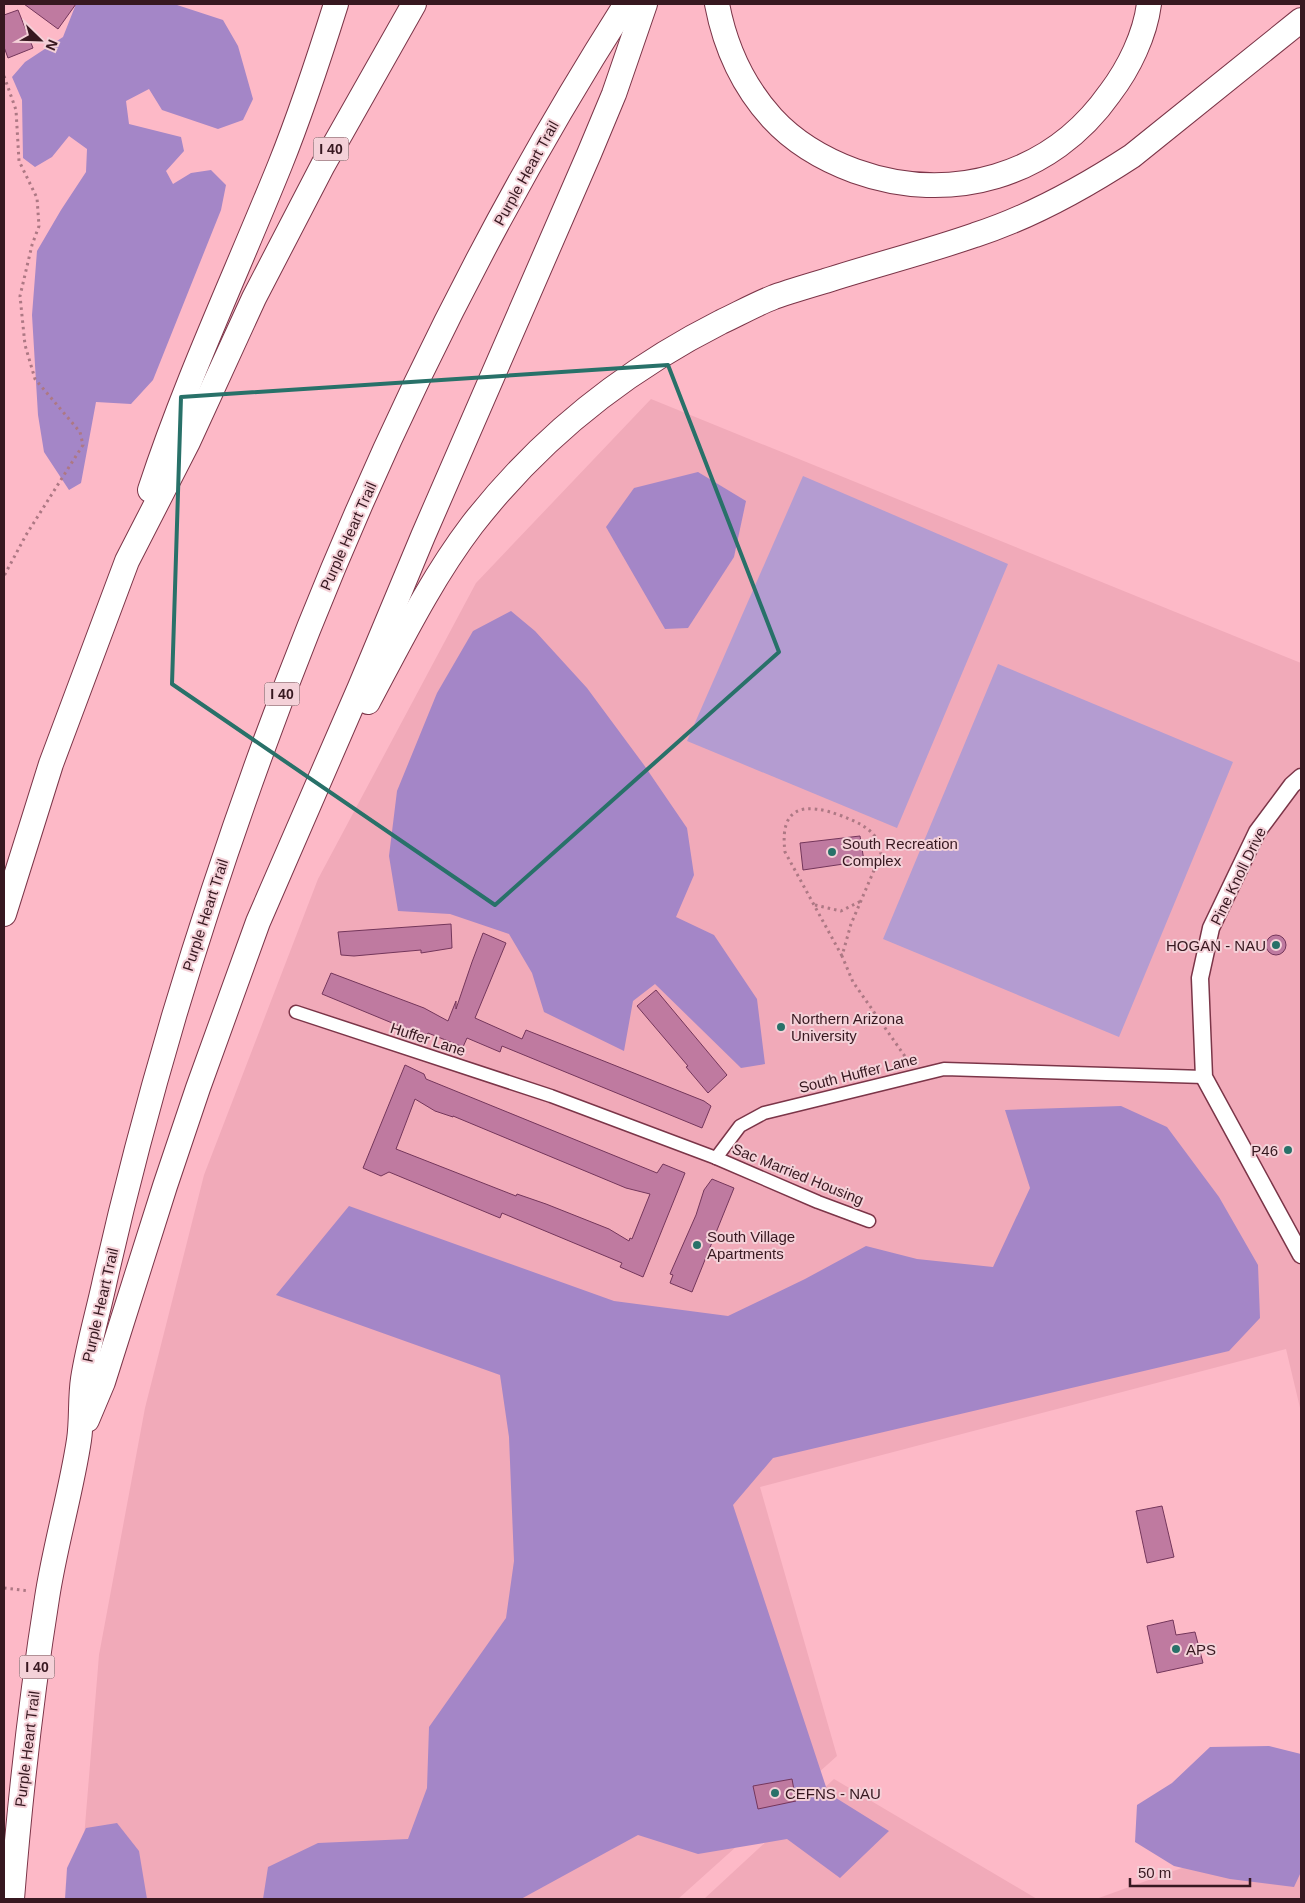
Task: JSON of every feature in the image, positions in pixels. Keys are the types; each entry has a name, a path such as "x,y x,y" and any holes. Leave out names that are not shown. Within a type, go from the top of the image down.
{"highway":[{"path":"127,561 168,436 281,164 306,98 336,4"},
{"name":"I 40","path":"4,914 51,764 127,561 188,442 254,298 318,174 414,4"},
{"name":"Purple Heart Trail","path":"12,1899 20,1798 47,1594 80,1437 83,1380 135,1152 196,944 234,826 290,674 336,562 413,391 494,230 547,135 626,4"},
{"path":"80,1437 103,1382 165,1186 258,922 589,154 614,94 645,4"},
{"path":"717,4 724,33 742,76 773,120 795,139 844,167 867,175 910,184 942,186 977,182 1011,171 1055,148 1078,130 1101,107 1121,79 1138,44 1149,4"},
{"path":"306,812 338,760 408,628 444,565 472,526 533,455 587,407 615,385 690,338 774,297 977,235 1029,214 1077,190 1132,156 1301,20"}],"street":[{"name":"Pine Knoll Drive","path":"1204,1077 1200,978 1211,928 1257,832 1292,785 1301,777"},
{"name":"Huffer Lane","path":"296,1012 551,1096 716,1158"},
{"name":"South Huffer Lane","path":"716,1158 740,1126 764,1112 944,1069 1204,1077"},
{"path":"1204,1077 1301,1255"},
{"name":"Sac Married Housing","path":"716,1158 818,1202 869,1220"}],"path":[{"path":"4,76 16,110 20,161 37,198 39,226 32,245 20,296 25,345 35,379 80,432 84,445 26,535 4,576"},
{"path":"842,956 851,924 880,854 880,844 862,824 824,809 803,808 792,815 783,834 785,852 842,956 853,982 918,1075"},
{"path":"815,905 841,911 861,901"},
{"path":"4,1588 47,1594"}],"highlighted area":[{"path":"668,365 779,652 495,905 172,684 181,397"}],"shaded area":[{"path":"76,4 174,4 223,20 238,46 253,99 243,120 218,129 162,110 149,89 126,101 129,124 181,137 184,151 166,171 173,184 191,173 211,170 226,185 221,210 153,380 131,404 96,402 81,483 69,490 44,452 38,415 32,315 37,251 86,172 87,149 69,136 52,157 35,167 23,158 22,100 12,77 25,62 63,37"},
{"name":"Northern Arizona University","path":"651,399 1301,663 1301,1412 1286,1349 760,1487 837,1756 678,1899 79,1899 99,1655 145,1408 204,1175 318,879 476,583"},
{"path":"698,472 746,501 734,557 688,628 665,629 606,527 634,488"},
{"path":"803,476 1008,564 897,828 687,741"},
{"path":"511,611 535,631 587,688 644,765 687,828 694,875 676,917 714,935 757,999 765,1064 741,1068 655,984 633,1001 624,1051 544,1012 532,973 509,934 450,914 398,911 389,856 397,791 437,693 473,631"},
{"path":"998,664 1233,762 1119,1037 883,939"},
{"path":"1121,1106 1167,1127 1219,1197 1258,1265 1260,1318 1229,1351 773,1458 733,1505 828,1793 889,1831 840,1878 787,1839 698,1854 638,1835 521,1899 263,1899 268,1867 318,1843 408,1839 427,1788 429,1727 506,1618 514,1561 509,1437 500,1375 276,1295 349,1206 614,1301 728,1316 805,1279 866,1246 917,1259 993,1267 1030,1188 1005,1110"},
{"path":"1269,1746 1301,1754 1301,1872 1294,1887 1230,1879 1174,1866 1135,1842 1137,1805 1172,1783 1210,1747"},
{"path":"834,1779 1037,1899 704,1899"},
{"path":"117,1823 139,1851 147,1899 65,1899 67,1868 86,1828"},
{"path":"1301,1825 1301,1899 1096,1899"}],"building":[{"path":"24,4 76,4 58,29"},
{"path":"18,10 33,48 8,58 4,47 4,15"},
{"name":"South Recreation Complex","path":"860,836 864,861 803,870 800,843"},
{"path":"451,924 452,948 421,953 421,950 354,956 341,955 338,932"},
{"path":"483,933 506,943 475,1018 522,1039 526,1030 704,1101 711,1106 702,1128 502,1046 500,1052 467,1038 463,1047 428,1033 426,1037 322,994 331,973 424,1008 448,1021 456,1001 456,1009"},
{"name":"HOGAN - NAU","path":"1276,935 1283,938 1286,945 1283,952 1276,955 1269,952 1266,945 1269,938"},
{"path":"656,990 727,1075 708,1093 686,1067 688,1066 637,1006"},
{"path":"405,1065 424,1074 426,1079 657,1173 663,1164 685,1173 643,1277 620,1267 622,1263 502,1213 500,1218 389,1172 381,1176 363,1168","holes":["415,1099 435,1111 453,1116 626,1188 650,1194 632,1239 630,1238 629,1241 609,1229 546,1204 517,1194 516,1196 396,1149"]},
{"name":"South Village Apartments","path":"712,1179 734,1188 692,1292 670,1283 673,1275 670,1274 696,1215 704,1190"},
{"path":"1162,1506 1174,1557 1147,1563 1136,1511"},
{"name":"APS","path":"1173,1620 1176,1635 1195,1632 1203,1663 1157,1673 1147,1626"},
{"name":"CEFNS - NAU","path":"792,1779 796,1801 758,1809 753,1786"}],"place":[{"name":"South Recreation Complex","path":"832,852"},
{"name":"HOGAN - NAU","path":"1276,945"},
{"name":"Northern Arizona University","path":"781,1027"},
{"name":"P46","path":"1288,1150"},
{"name":"South Village Apartments","path":"697,1245"},
{"name":"APS","path":"1176,1649"},
{"name":"CEFNS - NAU","path":"775,1793"}]}
